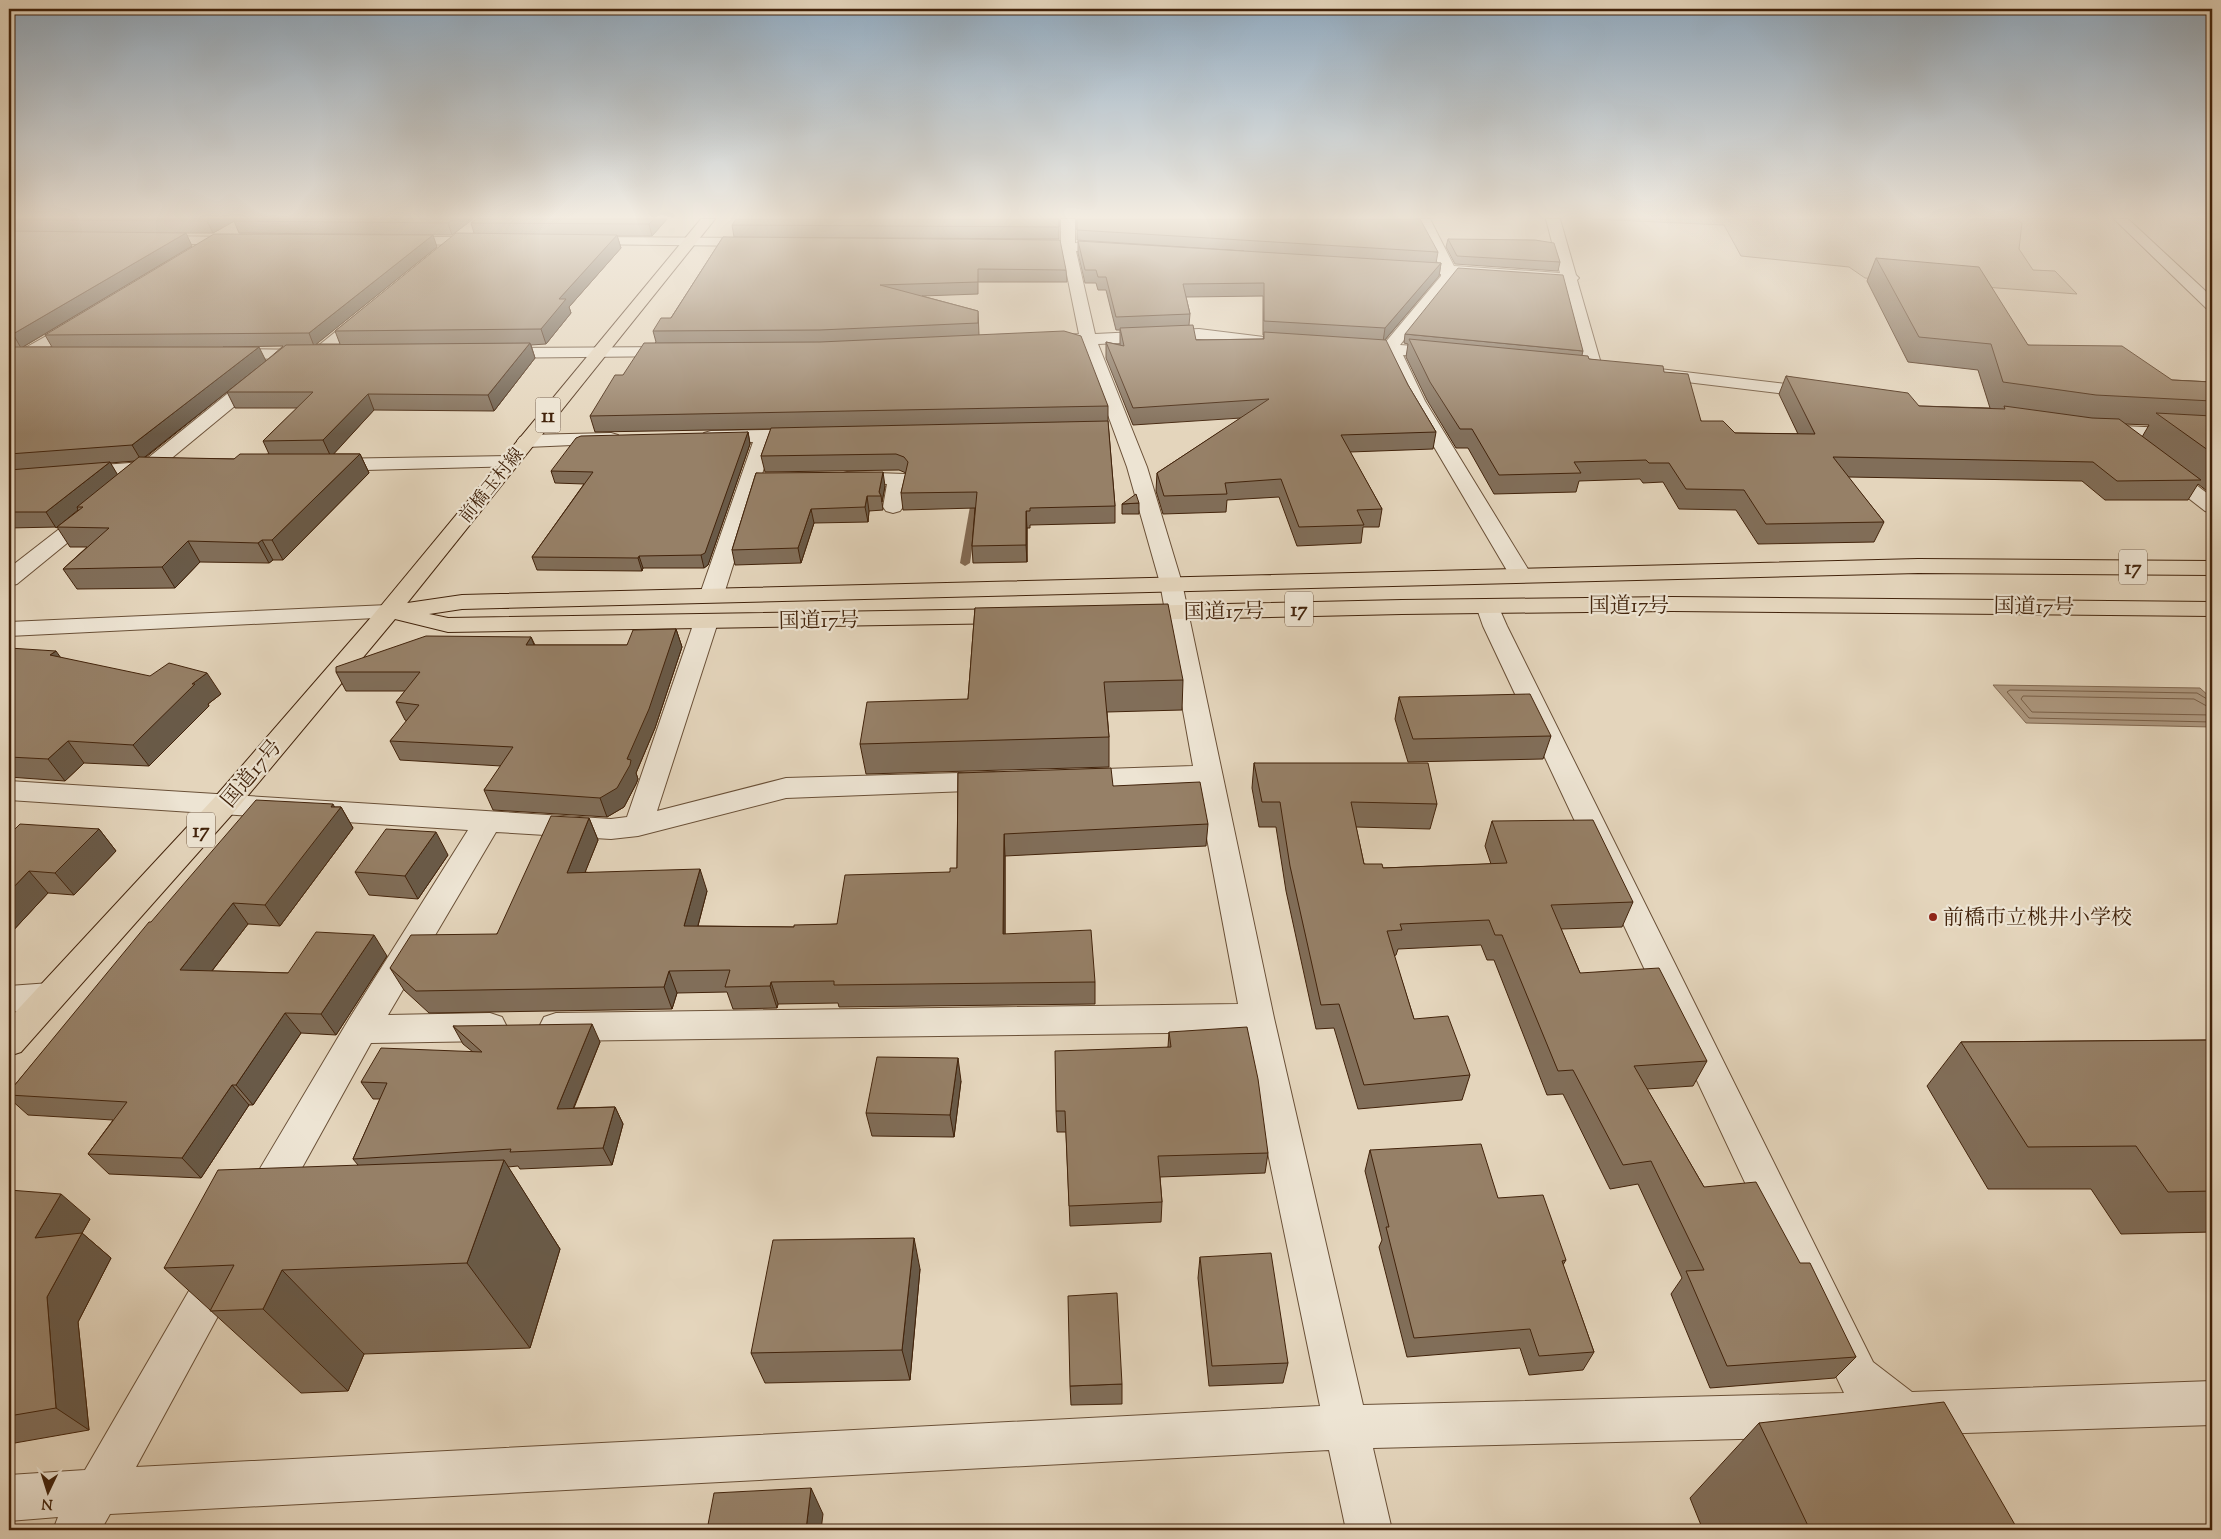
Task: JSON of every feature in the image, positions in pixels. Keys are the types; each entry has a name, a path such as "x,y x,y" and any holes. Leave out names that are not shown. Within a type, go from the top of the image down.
{"main road":[{"name":"前橋玉村線","path":"388,612 649,291"},
{"name":"国道17号","path":"9,1042 225,804 388,612 462,602 1520,574 1918,566 2212,568"},
{"name":"国道17号","path":"1114,613 1488,606 1931,604 2212,609"},
{"name":"国道17号","path":"388,612 448,625 1030,615"}],"street":[{"path":"1079,291 1088,339 1111,429 1137,467 1178,612 1208,775 1257,1018 1369,1530"},
{"path":"1437,291 1393,340 1391,349 1416,401 1520,574"},
{"path":"1573,291 1593,367"},
{"path":"2197,291 2212,305"},
{"path":"318,354 379,304"},
{"path":"9,364 16,355 90,316"},
{"path":"1031,341 1199,334 1295,345"},
{"path":"1334,346 1459,355"},
{"path":"478,353 688,352"},
{"path":"209,354 348,354"},
{"path":"9,579 287,354"},
{"path":"16,355 53,355"},
{"path":"1574,365 1613,369"},
{"path":"1632,371 1741,382 1838,395"},
{"path":"2081,429 2212,436"},
{"path":"2115,432 2212,507"},
{"path":"695,437 824,435"},
{"path":"712,594 765,436"},
{"path":"527,440 625,438"},
{"path":"308,465 510,462"},
{"path":"9,478 149,467 179,467"},
{"path":"750,480 898,478 893,507"},
{"path":"1488,606 1494,626 1858,1377 1904,1413"},
{"path":"9,629 388,612"},
{"path":"638,826 706,622"},
{"path":"1049,780 1208,775"},
{"path":"9,790 611,829 638,826 786,788 1020,780"},
{"path":"76,1530 361,1029 488,821"},
{"path":"9,999 50,996"},
{"path":"361,1029 1257,1018"},
{"path":"9,1498 1346,1427 2212,1403"}],"shaded area":[{"path":"2035,291 2074,291 2077,294"}],"water":[{"path":"1993,685 2200,688 2212,699 2212,727 2026,723"}],"building":[{"path":"9,291 87,291 13,334 9,334"},
{"path":"119,291 362,291 309,333 45,335"},
{"path":"385,291 566,291 559,299 566,299 541,329 335,331"},
{"path":"688,291 902,291 978,311 978,323 820,330 653,331 661,318 671,318"},
{"path":"1109,291 1185,291 1190,314 1116,317"},
{"path":"1264,291 1417,291 1385,328 1264,321"},
{"path":"1440,291 1567,291 1583,351 1405,334"},
{"path":"1894,291 1994,291 2028,345 2122,346 2172,380 2212,382 2212,401 2096,395 2003,382 1991,344 1919,337"},
{"path":"1193,325 1196,340 1264,339 1264,332 1386,340 1408,385 1436,432 1341,435 1382,509 1357,510 1364,525 1299,527 1281,479 1225,483 1227,494 1164,496 1157,473 1269,399 1133,408 1106,342 1124,346 1120,328"},
{"path":"1064,331 1081,336 1108,406 590,416 615,375 623,375 644,343 820,342"},
{"path":"1409,339 1588,356 1589,359 1663,366 1664,372 1688,374 1701,421 1723,421 1735,433 1815,434 1786,376 1908,393 1919,406 2005,409 2004,406 2092,418 2119,419 2201,480 2117,481 2093,462 1833,457 1884,522 1766,524 1744,490 1686,489 1669,463 1649,463 1646,460 1574,462 1581,473 1499,475 1472,429 1460,429 1430,382"},
{"path":"530,343 488,395 368,394 323,440 263,441 313,392 227,392 286,345"},
{"path":"9,347 259,347 132,445 9,454"},
{"path":"2156,413 2212,416 2212,453"},
{"path":"1108,421 1115,506 1030,508 1030,511 1026,511 1026,545 972,546 977,492 901,493 908,462 904,457 896,454 761,456 771,428"},
{"path":"748,432 705,553 701,555 639,556 638,558 532,557 593,472 551,471 576,438 581,436"},
{"path":"240,454 360,454 272,540 262,540 258,543 188,541 162,567 63,569 109,528 57,527 83,507 77,507 139,457 234,459"},
{"path":"110,462 46,512 9,512 9,470"},
{"path":"883,472 879,492 881,496 867,496 865,507 811,509 798,548 732,550 756,473"},
{"path":"1136,494 1139,503 1122,504"},
{"path":"1168,604 1183,680 1104,682 1109,737 860,744 867,702 968,699 975,608"},
{"path":"676,629 649,709 627,759 631,760 630,765 617,788 600,798 484,790 513,747 390,741 419,705 396,702 420,672 336,672 336,667 426,636 531,637 526,645 627,645 633,630"},
{"path":"9,648 56,651 50,655 150,676 169,663 207,673 192,684 195,684 133,745 68,741 48,759 9,757"},
{"path":"1530,694 1551,736 1413,739 1399,697"},
{"path":"1254,763 1428,763 1437,804 1351,802 1364,864 1382,864 1383,868 1507,863 1492,821 1593,820 1633,902 1551,905 1580,973 1659,968 1707,1061 1634,1066 1704,1187 1756,1182 1800,1263 1810,1263 1856,1357 1727,1366 1686,1271 1704,1270 1651,1161 1623,1165 1573,1070 1558,1071 1502,935 1495,935 1489,920 1400,924 1402,930 1387,931 1414,1019 1448,1016 1470,1075 1364,1085 1339,1004 1321,1005 1290,866 1280,802 1262,802"},
{"path":"1111,768 1113,786 1200,782 1208,824 1004,834 1003,934 1091,930 1095,982 834,985 834,981 771,982 770,986 725,987 730,970 669,971 664,987 416,991 390,968 411,935 497,934 551,816 589,818 567,873 700,869 684,926 794,927 794,925 837,924 845,875 950,872 950,868 957,868 958,773"},
{"path":"256,800 333,804 331,807 341,807 265,905 233,903 180,970 288,973 316,932 374,935 321,1014 285,1013 236,1085 232,1085 182,1158 88,1154 127,1102 9,1095 9,1092 149,922 151,922"},
{"path":"20,824 99,829 55,873 29,871 9,892 9,835"},
{"path":"386,829 436,832 405,876 355,872"},
{"path":"592,1024 557,1109 615,1107 603,1148 510,1152 511,1149 353,1159 387,1083 361,1082 381,1048 482,1052 453,1026"},
{"path":"1247,1027 1258,1079 1268,1153 1158,1156 1162,1202 1069,1206 1065,1111 1056,1111 1055,1051 1171,1047 1169,1032"},
{"path":"2212,1040 2212,1191 2168,1192 2136,1146 2028,1147 1961,1042"},
{"path":"877,1057 958,1058 950,1115 866,1113"},
{"path":"1481,1144 1498,1198 1543,1195 1566,1260 1562,1261 1594,1352 1539,1356 1530,1329 1414,1338 1386,1227 1389,1227 1370,1150"},
{"path":"504,1160 467,1263 282,1270 263,1309 210,1311 234,1265 164,1268 218,1170"},
{"path":"9,1190 61,1194 35,1238 82,1233 47,1297 56,1408 9,1416"},
{"path":"914,1238 902,1350 751,1353 773,1240"},
{"path":"1271,1253 1288,1363 1212,1366 1200,1257"},
{"path":"1117,1293 1122,1384 1070,1386 1068,1296"},
{"path":"1944,1402 2018,1530 1810,1530 1759,1423"},
{"path":"811,1488 806,1530 707,1530 714,1493"},
{"path":"1350,1525 1351,1530 1286,1530"}],"waterway":[{"path":"965,563 976,495"}],"place":[{"name":"前橋市立桃井小学校","path":"1933,917"}]}
